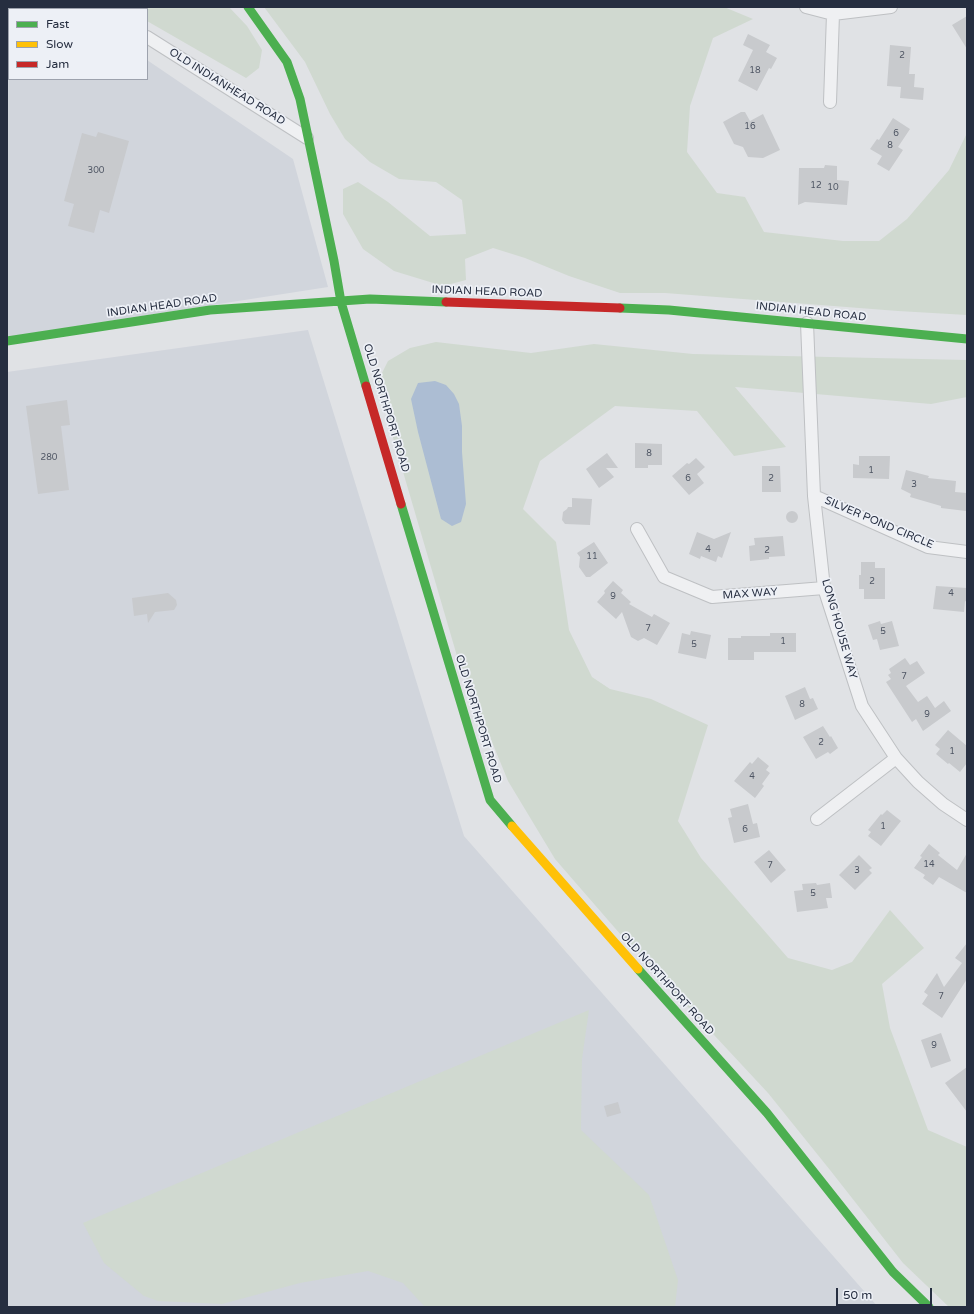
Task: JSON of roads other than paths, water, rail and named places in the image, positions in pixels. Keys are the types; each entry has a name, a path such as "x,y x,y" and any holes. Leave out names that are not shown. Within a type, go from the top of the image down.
{"main road":[{"name":"OLD NORTHPORT ROAD","path":"248,7 287,62 300,99 334,261 341,302 490,800 766,1113 893,1272 929,1307"},
{"name":"INDIAN HEAD ROAD","path":"7,341 210,310 370,300 669,310 967,339"}],"street":[{"path":"806,7 833,14 891,7"},
{"path":"830,102 833,14"},
{"name":"OLD INDIANHEAD ROAD","path":"148,38 307,138"},
{"name":"LONG HOUSE WAY","path":"807,323 814,496 824,588 862,706 896,758 918,782 943,804 967,820"},
{"name":"SILVER POND CIRCLE","path":"814,496 928,547 967,552"},
{"name":"MAX WAY","path":"637,529 664,577 712,597 824,588"},
{"path":"817,819 896,758"}],"water":[{"path":"435,381 446,385 454,394 459,404 462,426 462,452 466,504 461,522 452,526 441,519 418,432 411,399 418,383"}]}
